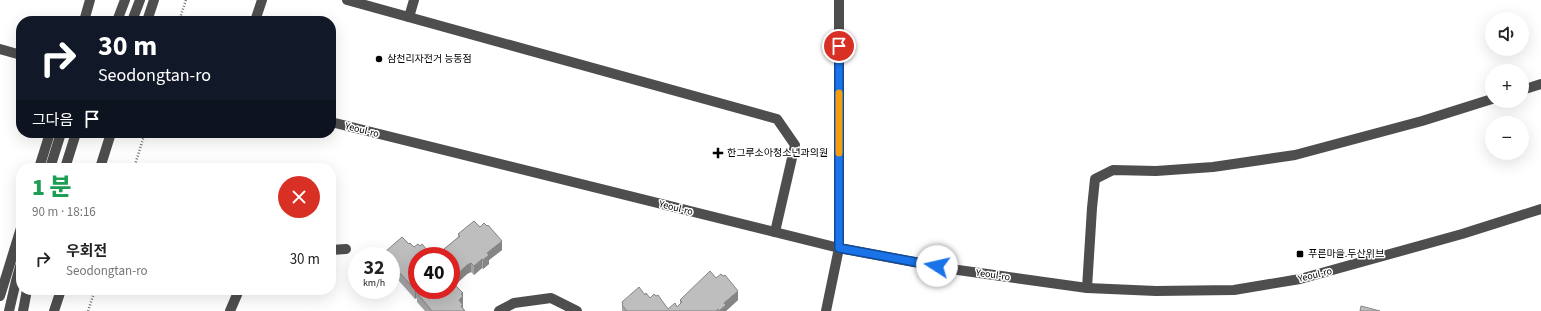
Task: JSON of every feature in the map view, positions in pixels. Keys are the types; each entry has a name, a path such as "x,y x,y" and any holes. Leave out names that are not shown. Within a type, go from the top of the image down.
{"street":[{"path":"85,16 90,0"},
{"path":"119,16 125,0"},
{"path":"134,16 140,0"},
{"path":"149,16 154,0"},
{"path":"257,16 262,0"},
{"path":"347,0 777,118 795,145 775,232"},
{"path":"409,17 414,0"},
{"path":"826,311 839,248 839,0"},
{"path":"0,49 16,54"},
{"path":"1529,88 1541,84"},
{"path":"1087,288 1095,179 1113,170 1156,171 1213,167 1295,155 1422,121 1485,101"},
{"name":"Yeoul-ro","path":"336,123 839,248 951,268 1087,288 1156,292 1234,290 1300,279 1462,234 1541,209"},
{"path":"41,163 48,138"},
{"path":"52,163 59,138"},
{"path":"67,163 74,138"},
{"path":"102,163 109,138"},
{"path":"0,296 16,244"},
{"path":"336,250 346,249"},
{"path":"9,311 16,283"},
{"path":"23,311 26,295"},
{"path":"54,311 59,295"},
{"path":"230,311 237,295"},
{"path":"499,311 514,303 551,298 577,311"}],"path":[{"path":"181,16 186,0"},
{"path":"136,163 145,138"},
{"path":"88,311 93,295"}],"building":[{"path":"474,221 480,227 484,223 487,226 488,225 502,241 487,253 489,255 483,260 482,259 474,266 471,263 467,265 460,272 460,247 446,247 460,236 458,234"},
{"path":"402,237 414,247 408,247 408,282 400,273 400,247 391,247"},
{"path":"418,244 420,246 422,244 425,247 414,247"},
{"path":"710,271 716,278 721,274 723,276 725,275 738,291 724,303 726,305 719,311 718,309 716,311 627,311 622,305 622,302 639,287 645,295 646,293 650,298 654,294 656,296 658,295 668,309 675,303 677,307 682,302 680,300"},
{"path":"460,290 463,293 461,294 463,296 460,299"},
{"path":"422,299 460,299 459,300 463,305 461,306 465,311 432,311"},
{"path":"1361,306 1380,311 1360,311"}],"slow traffic":[{"path":"839,93 839,153"}],"place":[{"name":"삼천리자전거 능동점","path":"379,59"},
{"name":"한그루소아청소년과의원","path":"718,153"},
{"name":"푸른마을.두산위브","path":"1300,254"}],"route":[{"path":"839,46 839,248 937,266"}]}
